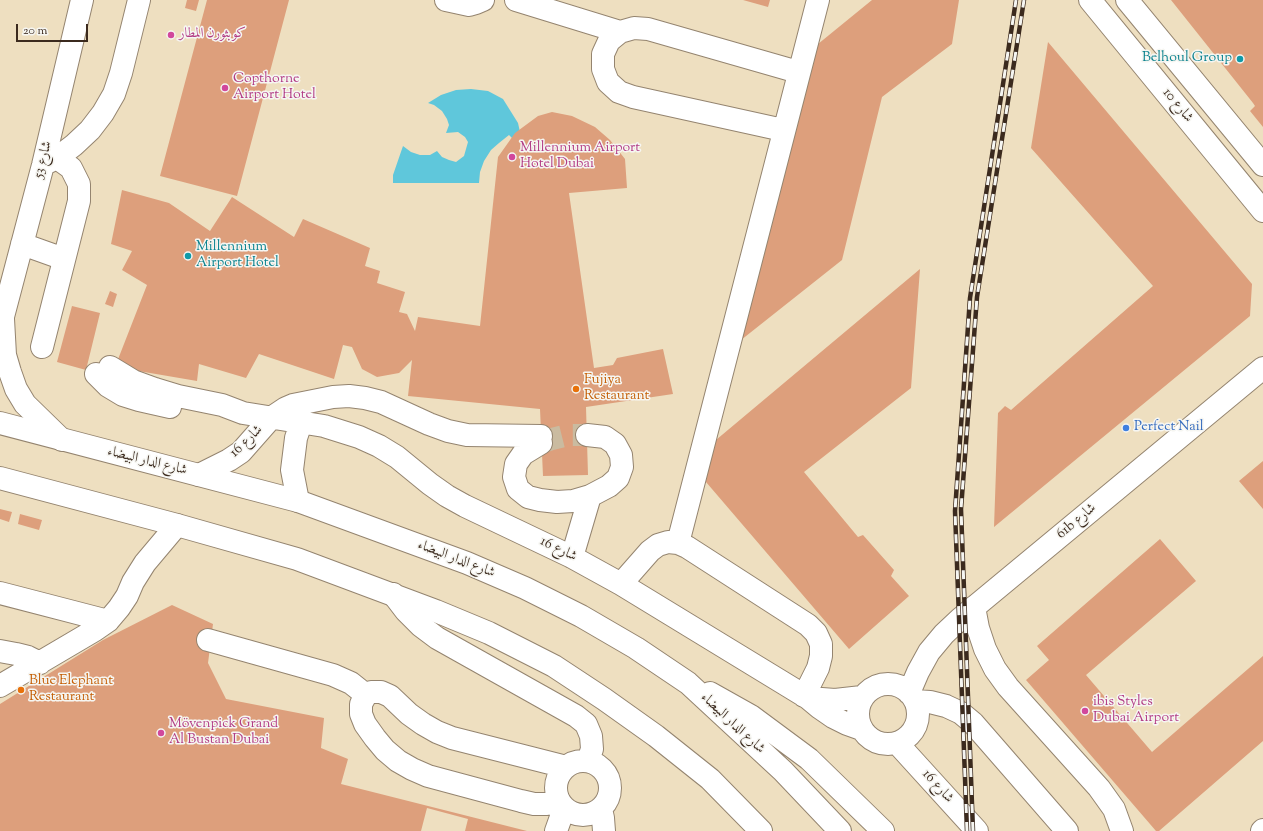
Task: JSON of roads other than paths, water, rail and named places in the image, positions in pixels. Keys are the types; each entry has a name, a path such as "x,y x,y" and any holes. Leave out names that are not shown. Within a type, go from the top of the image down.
{"main road":[{"name":"شارع 53","path":"62,440 25,404 16,388 5,355 2,323 22,244 50,161 82,0"},
{"path":"50,161 74,145 90,130 103,113 114,94 121,73 139,0"},
{"path":"446,0 469,5 483,0"},
{"path":"516,0 620,32"},
{"path":"678,543 783,130 818,0"},
{"name":"شارع 10","path":"1090,0 1263,211"},
{"name":"شارع 10","path":"1127,0 1263,164"},
{"path":"783,130 632,97 619,92 608,82 603,69 603,54 609,42 620,32 634,28 648,29 798,72"},
{"path":"42,347 80,201 79,184 71,168 50,161"},
{"path":"22,244 64,258"},
{"name":"61b شارع","path":"912,697 918,672 930,652 944,634 974,607 1263,368"},
{"name":"شارع 16","path":"103,370 108,386 123,395 139,400 208,413 228,415 243,414 324,426 359,437 379,446 397,457 430,484 464,506 572,557 621,584 806,697 833,717 861,729 870,739 883,744 897,743 977,831"},
{"path":"271,418 293,405 333,397 349,396 380,402 448,431 467,435 541,440 523,454 516,464 514,476 518,489 528,497 557,502 573,501 590,496 609,486 618,478 622,467 621,455 615,444 605,437 587,435"},
{"name":"شارع 16","path":"199,475 229,460 241,452 271,418"},
{"path":"298,501 292,470 296,438 300,422"},
{"name":"شارع الدار البيضاء","path":"0,423 298,501 467,563 525,588 581,616 636,648 688,683 783,772 840,831"},
{"path":"0,478 297,559 436,610 490,633 554,666 656,736 710,779 761,831"},
{"path":"572,557 590,496"},
{"path":"6,682 108,621 123,602 145,563 178,526"},
{"path":"621,584 650,551 658,545 668,542 678,543 687,547 808,625 816,633 821,644 821,656 818,668 806,697"},
{"path":"0,593 108,621"},
{"path":"394,594 406,611 421,626 437,638 576,716 586,724 591,736 592,749 588,761"},
{"path":"974,607 978,628 985,649 995,669 1008,687 1100,788 1114,809 1122,831"},
{"path":"208,640 333,675 351,683 366,695"},
{"path":"0,651 22,656 40,663"},
{"path":"0,658 10,670 6,682"},
{"path":"688,683 720,698 751,716 781,737 809,759 883,831"},
{"name":"شارع 16","path":"806,697 835,700 862,697 870,690 879,685 885,684 900,687 912,697"},
{"path":"563,806 534,804 521,801 428,776 412,769 398,761 374,738 365,724 361,714 361,704 366,695 371,692 381,692 390,696 401,707 423,724 437,732 452,738 566,767"},
{"path":"861,729 857,713 862,697"},
{"path":"897,743 905,739 915,726 917,709 912,697"},
{"path":"912,697 946,706 960,713 973,723 1067,831"},
{"path":"588,761 598,765 606,772 610,781 610,791 607,801 601,809 593,814 584,816 574,814 563,806 557,794 556,784 566,767 576,762 588,761"},
{"path":"556,831 563,806"},
{"path":"601,809 604,831"}],"water":[{"path":"471,89 488,91 503,99 518,123 520,132 513,139 509,135 491,150 484,161 480,172 479,183 393,183 393,175 403,146 411,152 420,155 430,155 437,151 442,157 456,162 464,156 468,142 465,137 458,132 446,133 449,125 447,119 442,111 434,105 428,103 441,95 456,90"}],"tunnel":[{"path":"541,443 568,435 587,435"}],"railway":[{"path":"967,831 955,511 970,298 1016,0"},
{"path":"973,831 961,509 977,297 1024,0"}],"place":[{"name":"كوبثورن المطار","path":"171,35"},
{"name":"Belhoul Group","path":"1240,59"},
{"name":"Copthorne Airport Hotel","path":"225,88"},
{"name":"Millennium Airport Hotel Dubai","path":"512,157"},
{"name":"Millennium Airport Hotel","path":"188,256"},
{"name":"Fujiya Restaurant","path":"576,389"},
{"name":"Perfect Nail","path":"1126,428"},
{"name":"Blue Elephant Restaurant","path":"21,690"},
{"name":"ibis Styles Dubai Airport","path":"1085,711"},
{"name":"Mövenpick Grand Al Bustan Dubai","path":"161,733"}]}
